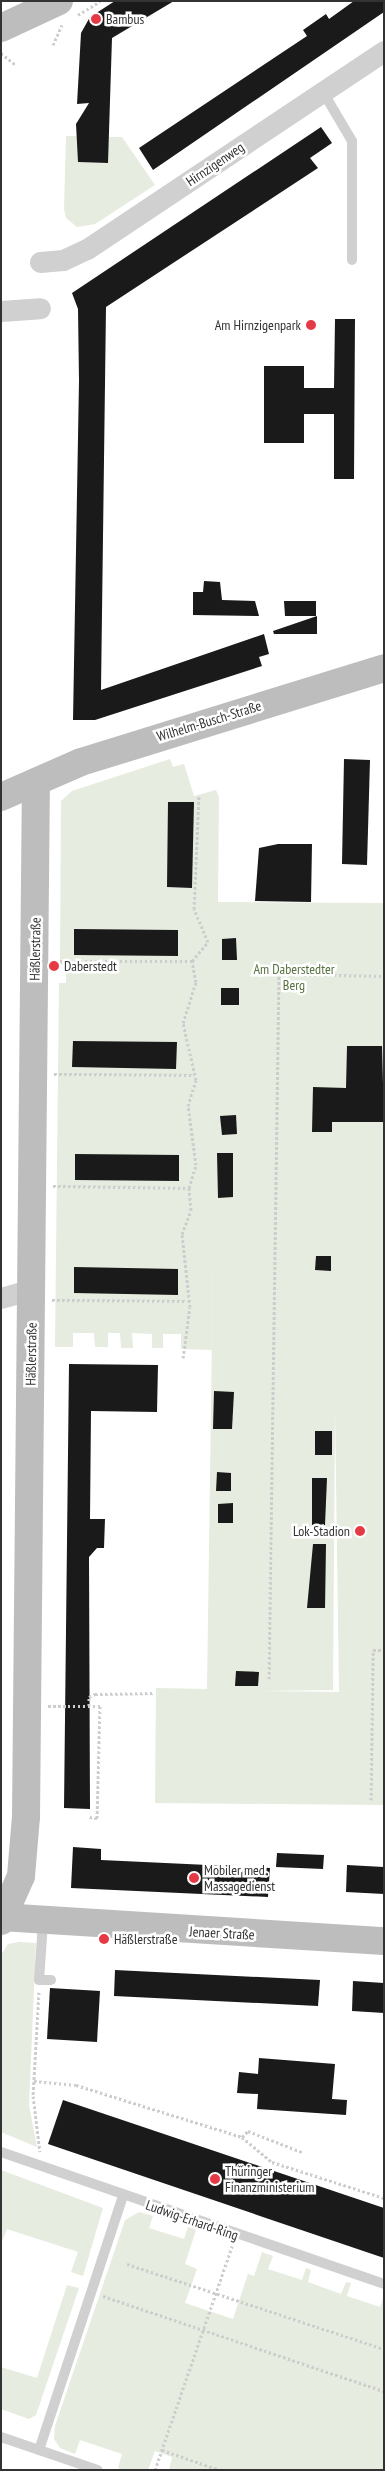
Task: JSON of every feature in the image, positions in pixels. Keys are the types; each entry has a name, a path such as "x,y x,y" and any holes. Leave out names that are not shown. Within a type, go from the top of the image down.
{"street":[{"path":"1,28 45,5"},
{"name":"Hirnzigenweg","path":"40,262 63,260 87,249 384,51"},
{"path":"1,311 40,308"},
{"name":"Wilhelm-Busch-Straße","path":"1,797 36,782 180,730 384,668"},
{"name":"Häßlerstraße","path":"2,1919 21,1876 25,1846 28,1706 36,782"},
{"path":"1,1298 32,1295"},
{"name":"Jenaer Straße","path":"2,1919 43,1923 384,1941"}],"lane":[{"path":"323,92 352,141 352,260"},
{"path":"43,1923 39,1980 51,1980"},
{"name":"Ludwig-Erhard-Ring","path":"1,2152 236,2235 384,2284"},
{"path":"39,2450 123,2196"},
{"path":"1,2437 98,2470"}],"path":[{"path":"1,53 16,65"},
{"path":"34,961 192,961 208,942 194,909 199,795"},
{"path":"183,1358 190,1314 186,1300 182,1234 190,1210 189,1188 196,1165 188,1106 196,1086 183,1023 196,982 192,961"},
{"path":"269,1679 278,974 384,976"},
{"path":"34,1074 193,1075"},
{"path":"33,1186 189,1188"},
{"path":"32,1295 186,1300"},
{"path":"371,1800 373,1650 384,1650"},
{"path":"89,1706 89,1697 153,1694"},
{"path":"28,1706 100,1706 97,1818 89,1818"},
{"path":"36,2164 41,2147 33,2114 39,1980"},
{"path":"34,2081 76,2085 242,2137 272,2162 384,2198"},
{"path":"242,2137 248,2131 302,2152"},
{"path":"155,2470 236,2235"},
{"path":"128,2264 384,2349"},
{"path":"90,2293 384,2392"},
{"path":"162,2450 220,2470"}],"green space":[{"path":"66,136 78,136 78,162 108,163 108,137 122,137 155,185 95,224 77,227 66,218 64,209"},
{"name":"Am Daberstedter Berg","path":"170,759 173,767 184,764 194,796 216,790 219,797 218,902 384,903 384,1805 155,1803 156,1688 207,1689 212,1350 181,1349 181,1334 163,1334 163,1348 152,1348 152,1334 132,1333 133,1348 121,1348 120,1333 108,1333 108,1347 95,1347 94,1333 73,1333 73,1347 55,1347 59,983 66,983 66,965 60,965 61,801 72,791","holes":["335,1409 339,1692 259,1691 333,1690"]},
{"path":"19,1942 36,1943 29,2105 37,2147 1,2132 1,1955 8,1944"},
{"path":"1,2170 103,2208 83,2276 71,2272 78,2252 7,2229 1,2244"},
{"path":"139,2212 153,2216 149,2228 184,2239 188,2227 196,2230 185,2264 197,2269 185,2303 233,2319 248,2274 254,2276 262,2252 273,2256 268,2269 302,2280 306,2268 311,2270 308,2282 341,2294 346,2282 351,2283 347,2296 380,2307 384,2295 384,2470 169,2470 172,2457 155,2451 148,2470 123,2470 118,2468 122,2454 80,2440 75,2454 60,2448 54,2439 55,2426 125,2220"},
{"path":"67,2285 79,2288 36,2415 29,2419 1,2409 1,2367 37,2378"}],"building":[{"path":"115,1 174,1 112,38 108,163 78,162 76,124 89,103 77,104 81,33 90,17"},
{"path":"354,1 384,1 384,12 153,170 139,148 307,36 303,30 326,14 329,19"},
{"path":"321,127 332,143 310,158 318,168 106,307 101,690 264,634 269,654 259,657 262,666 95,720 73,720 79,381 78,309 72,293"},
{"path":"335,319 355,319 354,479 334,479 334,414 304,414 304,443 264,443 264,366 304,366 304,388 334,388"},
{"path":"204,581 220,582 222,600 255,601 259,616 193,615 193,592 203,592"},
{"path":"284,601 316,601 316,616 285,616"},
{"path":"317,616 317,634 274,634 273,631"},
{"path":"344,759 370,760 367,865 342,864"},
{"path":"168,802 194,802 192,888 167,887"},
{"path":"278,844 312,844 311,902 255,901 259,848"},
{"path":"74,929 178,930 178,956 74,955"},
{"path":"236,938 237,960 222,960 222,939"},
{"path":"221,988 239,988 239,1005 221,1005"},
{"path":"73,1041 177,1042 176,1069 72,1067"},
{"path":"347,1046 382,1046 384,1122 332,1122 332,1132 312,1132 313,1087 346,1088"},
{"path":"236,1115 237,1134 222,1135 220,1116"},
{"path":"217,1153 233,1153 233,1197 218,1198"},
{"path":"75,1154 179,1155 179,1181 75,1180"},
{"path":"316,1256 331,1256 331,1271 315,1270"},
{"path":"74,1267 178,1269 178,1295 74,1293"},
{"path":"69,1364 158,1365 157,1412 91,1411 90,1519 105,1519 104,1548 97,1548 89,1557 90,1809 64,1808"},
{"path":"214,1391 234,1392 232,1429 213,1429"},
{"path":"315,1431 332,1431 332,1455 315,1455"},
{"path":"217,1472 231,1473 231,1491 216,1491"},
{"path":"312,1478 327,1478 325,1525 312,1525"},
{"path":"233,1503 233,1523 218,1523 218,1504"},
{"path":"313,1544 326,1544 325,1608 307,1608"},
{"path":"236,1671 259,1672 258,1686 235,1686"},
{"path":"73,1847 101,1849 101,1860 270,1868 268,1897 71,1888"},
{"path":"277,1853 324,1855 323,1869 276,1867"},
{"path":"347,1865 384,1867 384,1894 346,1892"},
{"path":"115,1970 320,1980 318,2006 114,1996"},
{"path":"353,1981 384,1983 384,2013 352,2011"},
{"path":"50,1988 100,1991 97,2042 47,2039"},
{"path":"259,2058 335,2064 332,2099 347,2100 346,2115 257,2109 258,2094 237,2093 239,2072 258,2074"},
{"name":"Thüringer Finanzministerium","path":"63,2100 384,2208 384,2258 48,2144"}],"place":[{"name":"Bambus","path":"96,19"},
{"name":"Am Hirnzigenpark","path":"311,325"},
{"name":"Daberstedt","path":"54,966"},
{"name":"Lok-Stadion","path":"360,1531"},
{"name":"Mobiler med. Massagedienst","path":"194,1878"},
{"name":"Häßlerstraße","path":"104,1939"},
{"name":"Thüringer Finanzministerium","path":"215,2179"}]}
